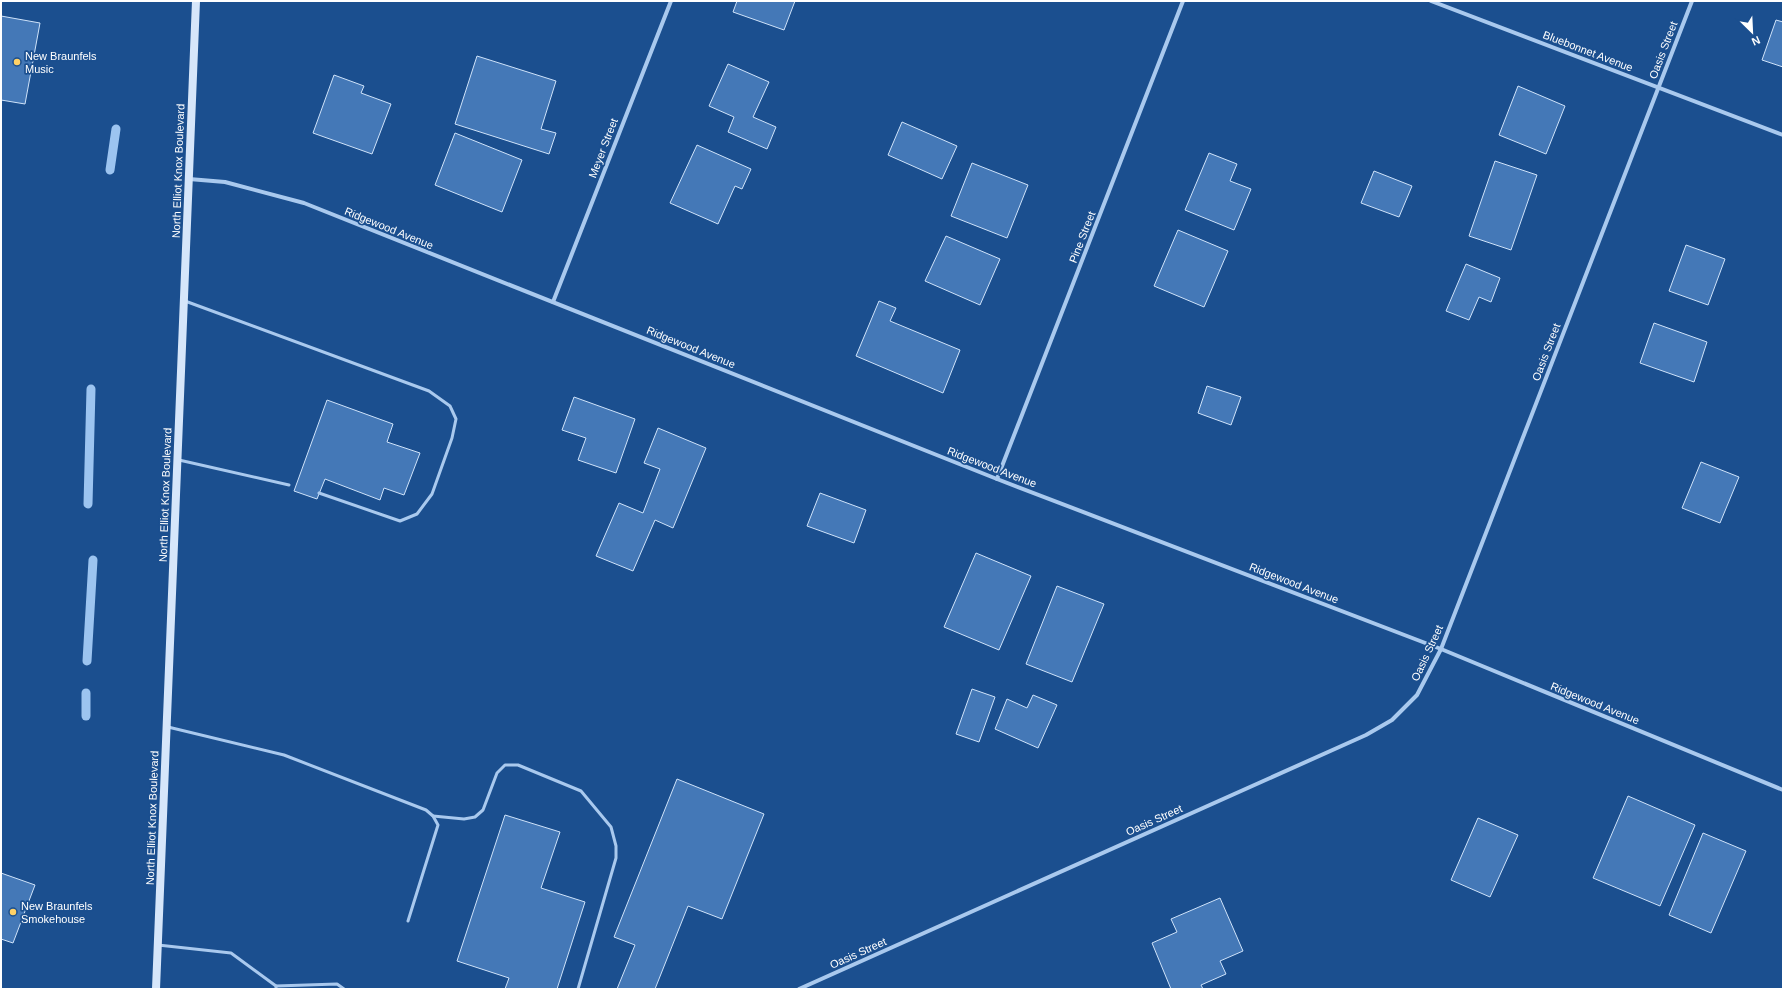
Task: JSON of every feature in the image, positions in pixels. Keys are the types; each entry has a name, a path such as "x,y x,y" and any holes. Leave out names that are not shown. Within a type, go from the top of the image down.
{"main road":[{"name":"North Elliot Knox Boulevard","path":"156,989 196,1"}],"street":[{"name":"Meyer Street","path":"553,302 671,1"},
{"name":"Pine Street","path":"997,479 1183,1"},
{"name":"Bluebonnet Avenue","path":"1431,1 1783,135"},
{"name":"Oasis Street","path":"799,989 1366,735 1392,720 1417,695 1440,648 1692,1"},
{"name":"Ridgewood Avenue","path":"189,179 226,182 304,203 997,479 1440,648 1783,790"}],"lane":[{"path":"184,301 429,391 450,406 456,419 452,438 432,494 417,514 400,521 319,493"},
{"path":"177,460 289,485"},
{"path":"167,727 284,756 426,810 434,816 438,824 408,921"},
{"path":"434,816 464,819 475,817 484,810 497,774 505,765 518,765 581,791 611,827 616,846 616,858 578,989"},
{"path":"157,945 231,953 276,987 337,984 344,989"}],"building":[{"path":"737,1 795,1 784,30 733,12"},
{"name":"New Braunfels Music","path":"1,16 40,23 25,104 1,100"},
{"path":"1776,20 1783,22 1783,67 1762,60"},
{"path":"477,56 556,81 541,129 556,133 549,154 455,124"},
{"path":"728,64 769,82 753,117 776,127 767,149 728,132 734,117 709,106"},
{"path":"334,75 364,86 361,93 391,104 372,154 313,133"},
{"path":"1518,86 1565,106 1546,154 1499,135"},
{"path":"902,122 957,146 942,179 888,155"},
{"path":"455,133 522,160 502,212 435,185"},
{"path":"697,145 751,169 742,189 735,186 718,224 670,203"},
{"path":"1209,153 1237,164 1230,181 1251,189 1234,230 1185,210"},
{"path":"1495,161 1537,175 1511,250 1469,236"},
{"path":"972,163 1028,185 1007,238 951,216"},
{"path":"1374,171 1412,186 1399,217 1361,203"},
{"path":"1178,230 1228,251 1204,307 1154,286"},
{"path":"946,236 1000,259 980,305 925,281"},
{"path":"1686,245 1725,259 1708,305 1669,291"},
{"path":"1466,264 1500,278 1491,302 1479,297 1469,320 1446,311"},
{"path":"879,301 896,308 890,321 960,350 943,393 856,356"},
{"path":"1654,323 1707,342 1694,382 1640,363"},
{"path":"1207,386 1241,397 1231,425 1198,413"},
{"path":"574,397 635,419 616,473 578,460 586,438 562,430"},
{"path":"327,400 393,424 387,442 420,453 404,495 384,488 380,500 325,479 317,499 294,491"},
{"path":"658,428 706,448 673,528 655,520 633,571 596,556 619,503 643,513 660,469 644,463"},
{"path":"1701,462 1739,477 1720,523 1682,508"},
{"path":"820,493 866,510 854,543 807,526"},
{"path":"976,553 1031,576 999,650 944,627"},
{"path":"1057,586 1104,604 1072,682 1026,664"},
{"path":"972,689 995,697 979,742 956,734"},
{"path":"1033,695 1057,705 1038,748 995,729 1007,699 1027,708"},
{"path":"677,779 764,814 722,919 688,906 655,989 617,989 635,945 614,937"},
{"path":"1628,796 1695,825 1660,906 1593,878"},
{"path":"505,815 560,832 541,888 585,902 557,989 505,989 509,978 457,961"},
{"path":"1478,818 1518,835 1490,897 1451,880"},
{"path":"1703,833 1746,851 1711,933 1669,915"},
{"name":"New Braunfels Smokehouse","path":"1,873 35,885 13,943 1,939"},
{"path":"1220,898 1243,951 1220,961 1226,974 1201,985 1203,989 1171,989 1152,943 1177,932 1171,919"}],"waterway":[{"path":"110,170 116,129"},
{"path":"88,504 91,389"},
{"path":"87,661 93,560"},
{"path":"86,693 86,716"}],"place":[{"name":"New Braunfels Music","path":"17,62"},
{"name":"New Braunfels Smokehouse","path":"13,912"}]}
